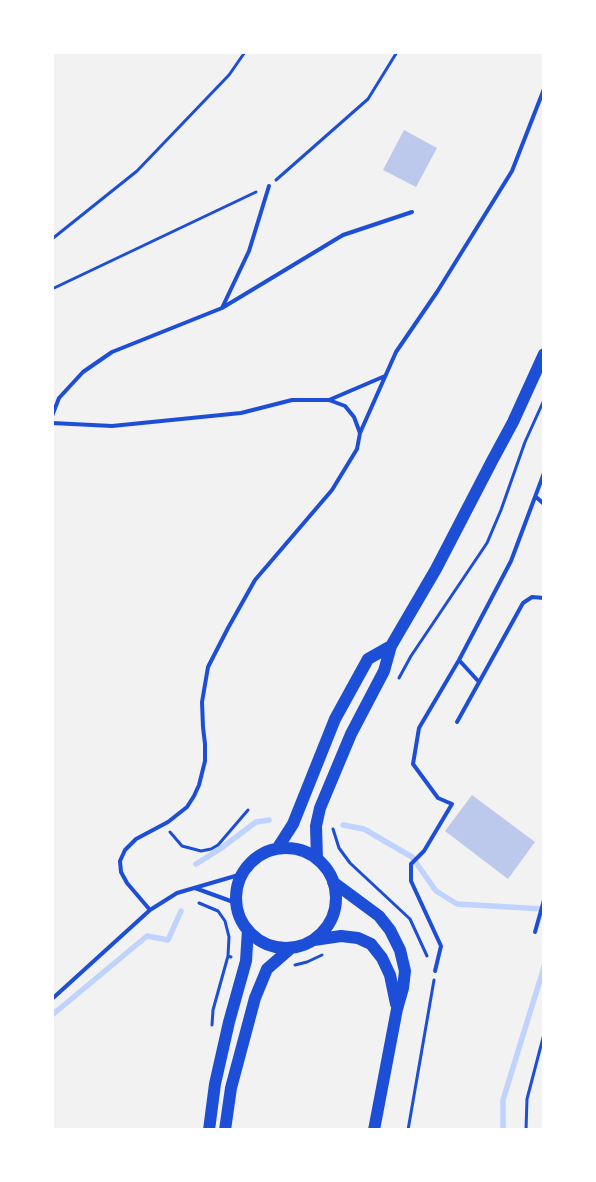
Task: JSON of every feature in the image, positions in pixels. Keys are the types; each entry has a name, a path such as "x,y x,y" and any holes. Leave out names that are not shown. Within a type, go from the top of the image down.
{"main road":[{"path":"317,859 316,826 320,808 351,734 384,671 391,646 436,569 496,454 544,354"},
{"path":"277,849 293,824 325,740 368,659 391,646"},
{"path":"277,849 305,852 317,859 327,869 336,895 335,908 331,920 324,931 314,940 292,948 279,948 257,939 240,918 236,903 237,889 242,874 257,858 277,849"},
{"path":"333,882 379,916 390,930 400,950 405,970 374,1130"},
{"path":"209,1130 215,1084 229,1022 246,961 248,930"},
{"path":"314,940 340,936 358,938 371,944 382,958 390,975 397,1009"},
{"path":"225,1130 231,1088 255,998 267,969 292,948"}],"lane":[{"path":"150,910 127,883 121,872 120,861 125,850 136,839 164,824 187,807 199,785 205,761 202,702 208,667 255,580 332,490 357,449 360,433 396,352 438,292 512,171 544,89"},
{"path":"222,308 249,251 269,186"},
{"path":"52,416 59,398 83,372 112,352 222,308 343,235 412,212"},
{"path":"329,400 385,376"},
{"path":"52,423 112,426 241,413 292,400 329,400 345,406 354,416 360,433"},
{"path":"435,972 442,946 411,881 411,864 424,851 452,804 438,798 413,764 419,728 459,660 512,561 544,473"},
{"path":"536,497 544,504"},
{"path":"457,722 523,603 532,597 544,598"},
{"path":"459,660 480,682"},
{"path":"52,999 150,910 177,894 242,874"},
{"path":"195,888 236,903"},
{"path":"535,932 544,900"}],"path":[{"path":"52,239 137,171 229,75 246,52"},
{"path":"52,289 269,186 368,99 397,52"},
{"path":"397,681 486,543 501,510 525,442 544,400"},
{"path":"164,824 182,846 201,851 218,845 248,810"},
{"path":"333,821 333,829 339,848 350,863 410,919 435,972 408,1130"},
{"path":"177,894 218,911 225,921 229,937 228,956 246,961"},
{"path":"526,1130 527,1099 544,1034"}],"building":[{"path":"404,130 437,148 416,187 383,170"},
{"path":"472,795 535,842 508,879 445,831"}],"waterway":[{"path":"196,864 256,822 269,820"},
{"path":"343,825 364,829 412,857 436,891 457,904 544,909"},
{"path":"52,1015 147,936 168,940 181,911"},
{"path":"503,1130 503,1100 544,967"}]}
